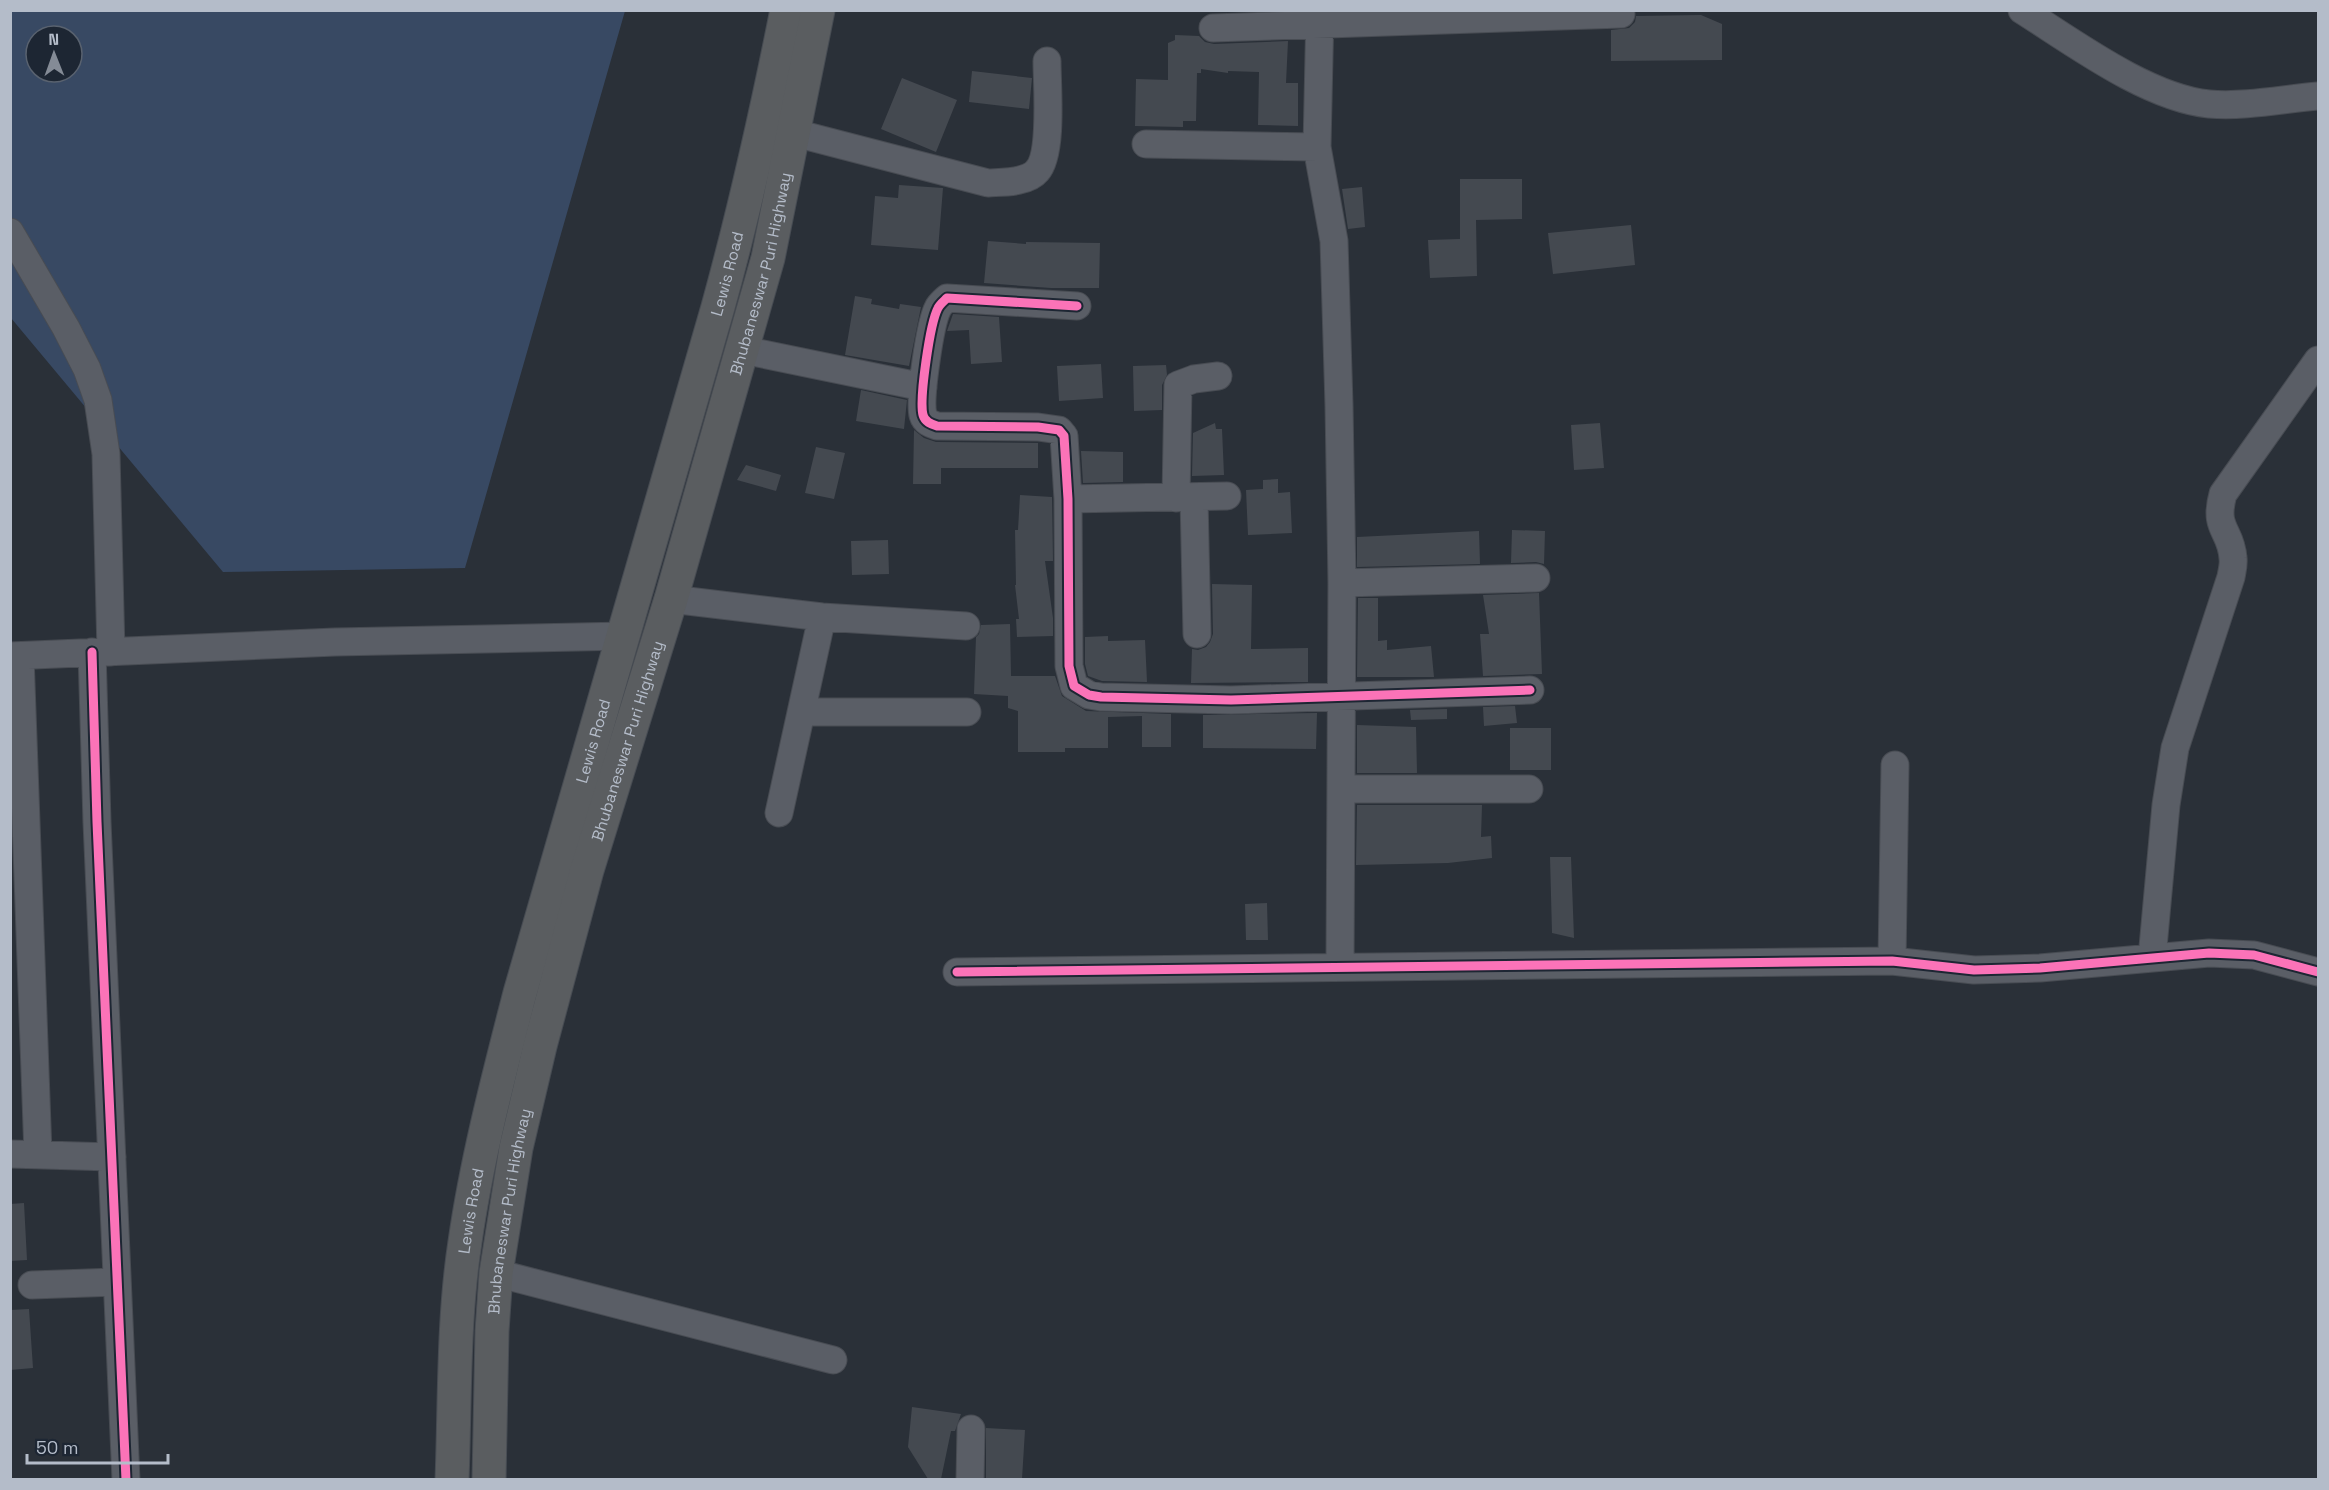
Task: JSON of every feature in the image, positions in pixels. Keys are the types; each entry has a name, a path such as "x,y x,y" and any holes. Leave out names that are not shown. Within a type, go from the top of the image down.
{"highway":[{"name":"Lewis Road","path":"452,1479 457,1324 465,1244 495,1090 520,993 625,636 740,226 787,10"},
{"name":"Bhubaneswar Puri Highway","path":"489,1479 492,1331 496,1273 516,1148 586,870 671,599 768,258 818,10"}],"street":[{"path":"2022,10 2105,62 2148,85 2182,98 2208,104 2231,104 2319,96"},
{"path":"1213,28 1320,18 1621,14"},
{"path":"1320,18 1317,147 1334,241 1336,265 1342,583 1340,967"},
{"path":"795,133 988,183 1009,182 1024,178 1036,173 1044,159 1047,135 1047,61"},
{"path":"1146,144 1317,147"},
{"path":"10,232 87,369 98,400 106,454 98,834 126,1479"},
{"path":"1077,306 947,298 938,306 934,320 923,387 923,415 927,422 937,426 1038,427 1059,430 1064,436 1068,499 1069,666 1074,686 1089,695 1122,698 1231,700 1530,690"},
{"path":"743,350 923,387"},
{"path":"2152,958 2166,805 2175,748 2231,577 2234,560 2231,546 2220,521 2219,507 2223,494 2319,360"},
{"path":"1197,634 1178,385 1194,379 1218,376"},
{"path":"1068,499 1227,496"},
{"path":"1342,583 1536,578"},
{"path":"671,599 822,617 966,626"},
{"path":"779,813 822,617"},
{"path":"38,1154 15,656 395,640 625,636"},
{"path":"802,712 967,712"},
{"path":"1892,962 1895,765"},
{"path":"1342,789 1529,789"},
{"path":"957,972 1892,962 1974,970 2040,968 2209,952 2254,956 2319,972"},
{"path":"10,1154 112,1158"},
{"path":"496,1273 832,1360"},
{"path":"32,1285 116,1282"},
{"path":"970,1479 971,1429"}],"water":[{"path":"10,11 625,11 465,568 223,572 11,318"}],"building":[{"path":"1701,15 1722,24 1722,60 1611,61 1611,30 1629,28 1635,22 1636,16"},
{"path":"1175,35 1199,36 1205,42 1214,44 1288,41 1286,83 1298,83 1298,126 1258,125 1259,72 1228,71 1228,73 1201,69 1201,73 1197,73 1196,121 1183,121 1183,127 1135,126 1136,79 1168,80 1168,43 1175,40"},
{"path":"972,71 1032,78 1029,109 969,102"},
{"path":"902,78 957,100 936,152 881,129"},
{"path":"1460,179 1522,179 1522,219 1476,220 1477,276 1430,278 1428,240 1460,239"},
{"path":"899,185 943,188 938,250 871,245 875,196 898,198"},
{"path":"1362,187 1365,227 1348,229 1342,189"},
{"path":"1631,225 1635,265 1553,274 1548,233"},
{"path":"988,241 1026,244 1026,242 1100,243 1099,288 1051,288 984,283"},
{"path":"855,296 872,299 871,304 899,309 900,304 921,307 909,366 845,355"},
{"path":"953,314 999,317 1002,362 971,364 969,330 947,331"},
{"path":"1101,364 1103,398 1059,401 1057,366"},
{"path":"1166,365 1167,375 1162,385 1162,410 1134,411 1133,366"},
{"path":"861,390 907,400 904,429 856,421"},
{"path":"1215,423 1216,429 1222,429 1224,475 1192,476 1193,433"},
{"path":"1600,423 1604,468 1574,470 1571,425"},
{"path":"914,430 924,438 936,442 1038,443 1038,468 941,468 941,484 913,484"},
{"path":"816,447 845,453 834,499 805,493"},
{"path":"1081,451 1123,452 1123,482 1083,483"},
{"path":"746,465 781,475 776,491 737,480"},
{"path":"1278,479 1278,493 1290,492 1292,533 1248,535 1246,490 1263,489 1263,480"},
{"path":"1020,495 1052,497 1053,561 1045,561 1053,618 1053,636 1017,637 1016,619 1019,619 1015,585 1015,530 1018,530"},
{"path":"1512,530 1545,531 1544,564 1511,563"},
{"path":"1479,531 1480,564 1357,567 1357,537"},
{"path":"888,540 889,574 852,575 851,541"},
{"path":"1212,584 1252,585 1251,649 1308,648 1308,682 1191,683 1192,649 1198,650 1206,647 1213,634"},
{"path":"1539,593 1542,674 1483,676 1480,634 1489,634 1483,595"},
{"path":"1358,598 1378,598 1378,641 1387,640 1387,650 1431,646 1434,677 1357,677"},
{"path":"1010,624 1011,676 1055,676 1062,696 1086,711 1171,714 1171,747 1142,747 1142,716 1108,717 1108,748 1065,748 1065,752 1018,752 1018,711 1008,708 1008,696 974,694 976,637 981,625"},
{"path":"1108,636 1108,641 1145,640 1147,682 1102,681 1088,676 1085,664 1085,637"},
{"path":"1515,706 1517,723 1484,726 1483,707"},
{"path":"1447,709 1447,719 1411,720 1410,710"},
{"path":"1317,713 1316,749 1203,748 1203,715"},
{"path":"1357,725 1416,727 1417,773 1357,773"},
{"path":"1510,728 1551,728 1551,770 1510,770"},
{"path":"1357,805 1482,805 1481,837 1491,836 1492,858 1448,863 1356,865"},
{"path":"1550,857 1571,857 1574,938 1552,933"},
{"path":"1267,903 1268,940 1246,940 1245,904"},
{"path":"24,1203 27,1260 10,1261 10,1204"},
{"path":"29,1309 33,1368 10,1370 10,1310"},
{"path":"912,1407 961,1414 955,1431 951,1431 941,1479 928,1479 908,1447"},
{"path":"986,1428 1025,1430 1022,1479 986,1479"}],"cycle path":[{"path":"1077,306 947,298 938,308 935,316 924,378 922,406 925,419 937,426 1038,427 1059,430 1064,436 1068,499 1069,666 1074,686 1089,695 1101,697 1231,700 1530,690"},
{"path":"92,652 97,822 126,1480"},
{"path":"957,972 1892,961 1974,970 2040,968 2209,953 2254,955 2318,972"}]}
